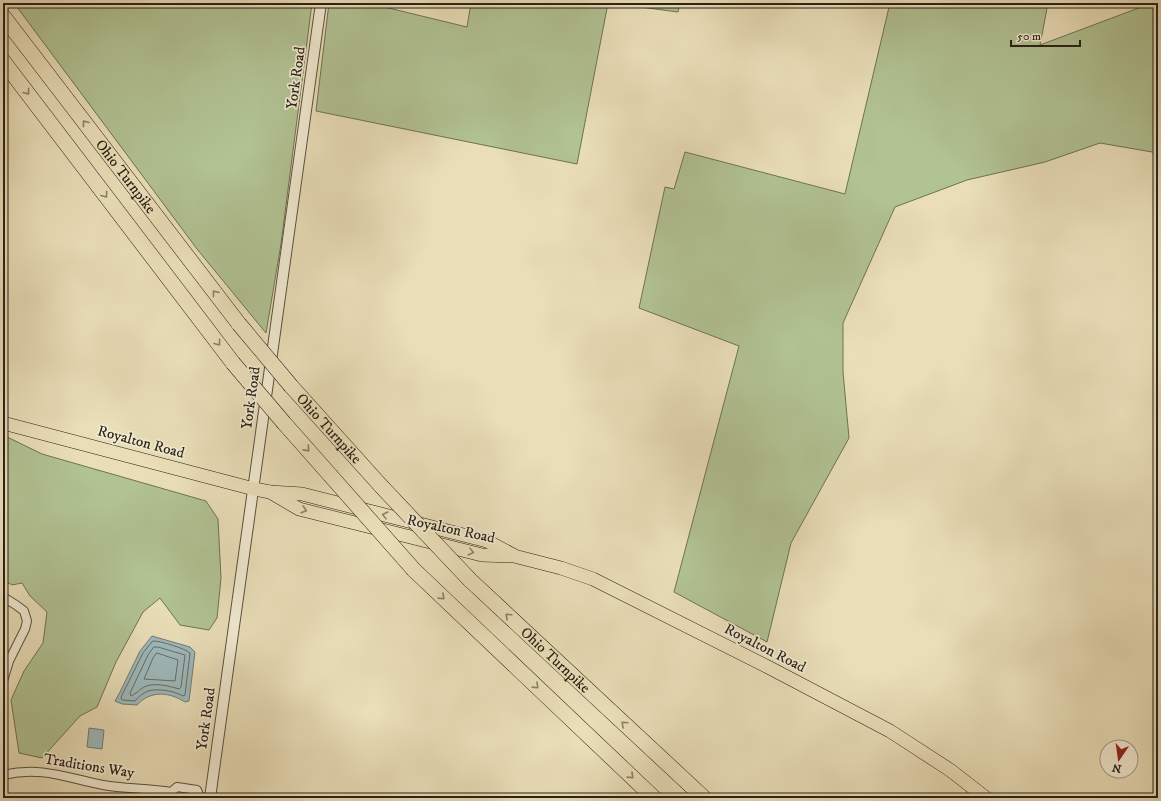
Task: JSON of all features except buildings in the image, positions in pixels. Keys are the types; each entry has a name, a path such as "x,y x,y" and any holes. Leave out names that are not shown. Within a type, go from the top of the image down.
{"highway":[{"name":"Ohio Turnpike","path":"3,16 238,324 291,386 381,486 470,580 704,798"},
{"name":"Ohio Turnpike","path":"3,61 233,363 284,423 414,570 654,798"}],"main road":[{"name":"Royalton Road","path":"3,423 254,489 270,492 302,494 487,541 514,556 561,568 593,579 768,667 890,731 950,770 986,798"}],"street":[{"name":"York Road","path":"203,798 254,489 321,3"},
{"path":"3,597 24,611 27,621 26,629 9,661 3,681"},
{"name":"Traditions Way","path":"3,775 29,771 53,773 104,785 170,792 177,787 197,790 203,798"},
{"path":"170,792 175,798 178,798"}],"green space":[{"path":"14,3 312,3 281,244 266,333 197,249"},
{"path":"329,3 368,3 467,27 471,3 608,3 577,164 316,111"},
{"path":"610,3 680,3 678,12"},
{"path":"890,3 1048,3 1040,45 1152,3 1158,3 1158,153 1100,143 1045,162 967,180 895,207 843,323 843,372 849,438 791,543 767,642 674,592 739,346 639,308 665,187 674,189 685,152 845,194"},
{"path":"3,435 42,454 206,501 218,519 221,578 217,618 209,630 180,625 160,598 143,612 116,662 97,707 80,716 42,758 19,753 11,700 24,671 43,643 47,612 30,596 22,583 12,585 3,580"}],"water":[{"path":"152,636 190,647 195,652 189,701 185,702 173,696 160,694 148,697 137,705 122,704 115,701 140,651"},
{"path":"89,728 104,730 102,749 87,747"}]}
